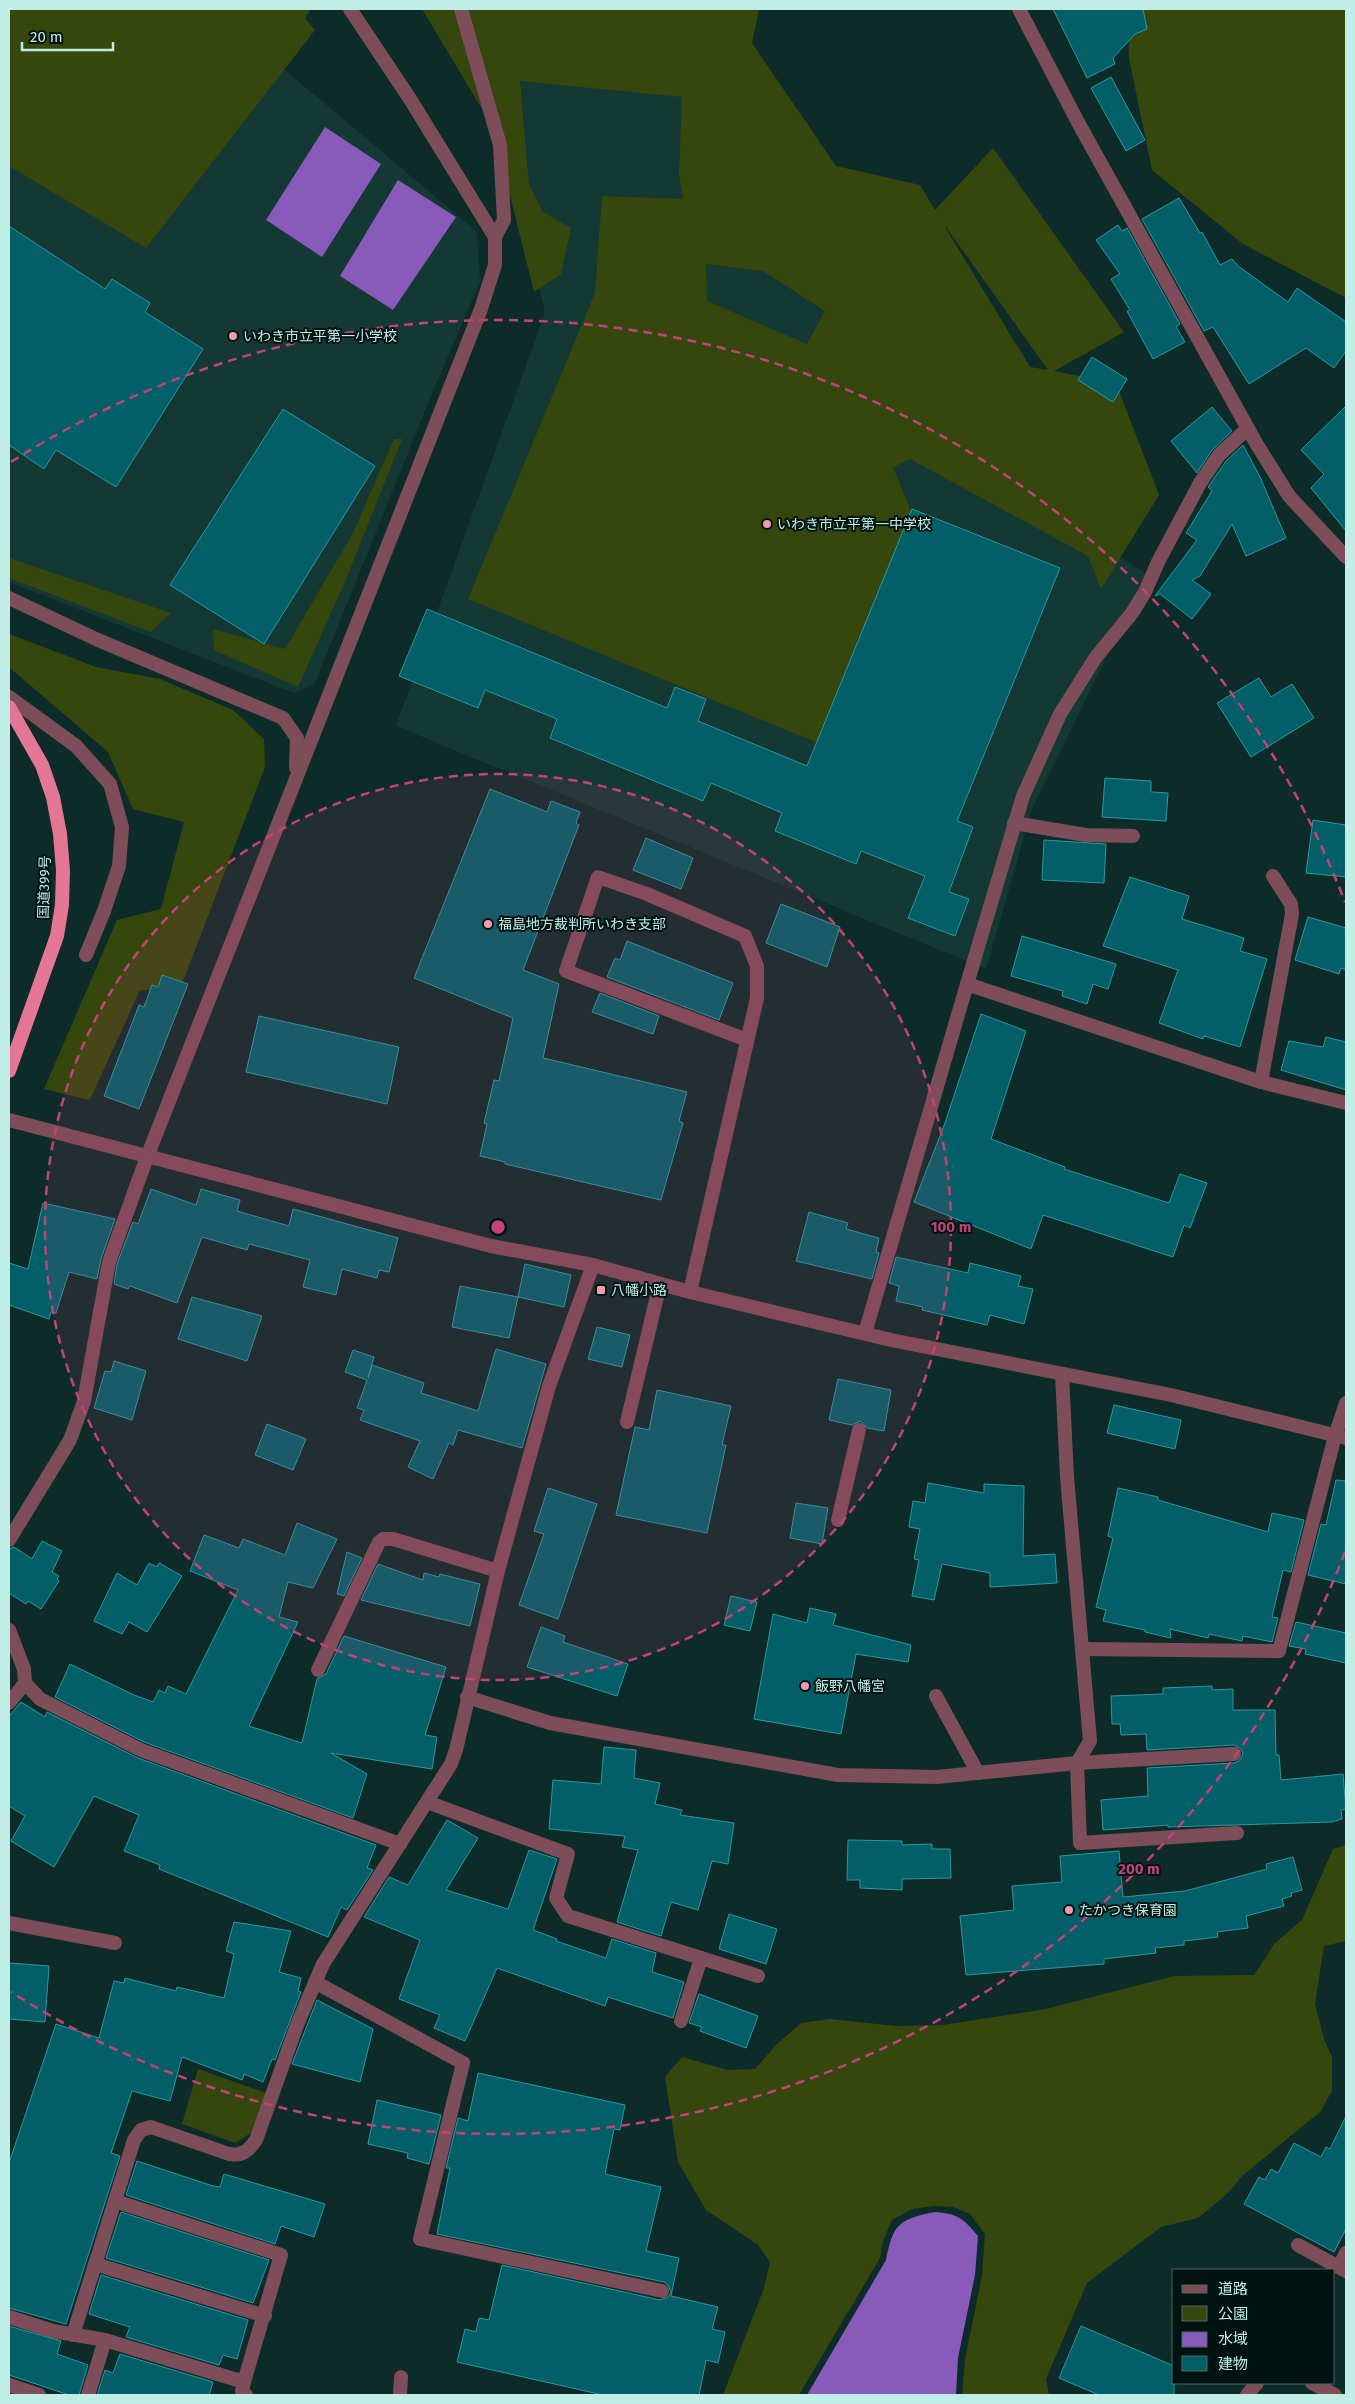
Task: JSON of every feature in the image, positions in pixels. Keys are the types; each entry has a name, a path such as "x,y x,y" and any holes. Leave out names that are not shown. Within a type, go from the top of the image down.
{"highway":[{"name":"国道399号","path":"9,707 42,765 53,797 60,834 63,870 62,905 57,936 9,1071"}],"street":[{"path":"350,9 410,99 496,237"},
{"path":"9,1540 70,1440 84,1401 110,1262 147,1157 481,309 495,265 496,237 504,220 500,145 461,9"},
{"path":"1019,9 1089,144 1247,429 1289,496 1346,558"},
{"path":"864,1333 1022,796 1060,714 1096,657 1132,613 1145,592 1158,562 1200,483 1219,455 1247,429"},
{"path":"9,598 98,640 283,718 297,738 296,779"},
{"path":"9,697 76,746 110,784 122,827 119,866 104,911 86,955"},
{"path":"1014,823 1086,835 1133,836"},
{"path":"1261,1082 1292,914 1291,904 1273,876"},
{"path":"690,1292 757,998 757,966 744,936 647,894 598,877 566,971 747,1040"},
{"path":"967,984 1261,1082 1346,1104"},
{"path":"9,1120 83,1141 491,1246 593,1266 690,1292 864,1333 1171,1395 1340,1437"},
{"path":"73,2335 134,2140 141,2130 151,2126 229,2154 239,2155 248,2152 256,2140 297,2025 323,1964 451,1764 456,1750 467,1696 498,1571 549,1386 593,1266"},
{"path":"627,1422 660,1284"},
{"path":"1062,1374 1066,1477 1090,1741 1078,1763 1080,1843 1237,1833"},
{"path":"1082,1649 1279,1651 1340,1437 1346,1403"},
{"path":"838,1520 859,1430"},
{"path":"318,1670 379,1542 383,1539 393,1539 498,1571"},
{"path":"9,1630 24,1669 25,1683 40,1699 141,1750 400,1844"},
{"path":"9,1703 25,1683"},
{"path":"467,1696 550,1723 838,1775 937,1776 1078,1763 1234,1754"},
{"path":"936,1696 978,1773"},
{"path":"427,1802 568,1854 556,1898 568,1916 758,1976"},
{"path":"9,1923 116,1942"},
{"path":"681,2021 701,1958"},
{"path":"315,1982 463,2063 420,2239 662,2291"},
{"path":"9,2317 53,2331 105,2340 245,2389 281,2255 115,2201"},
{"path":"1298,2245 1343,2269 1346,2253"},
{"path":"96,2264 264,2316"},
{"path":"88,2395 105,2340"},
{"path":"400,2395 401,2377"},
{"path":"1247,2395 1256,2384"},
{"path":"1314,2384 1335,2395"},
{"path":"9,2385 39,2395"}],"shaded area":[{"name":"いわき市立平第一小学校","path":"9,9 213,9 477,232 480,282 433,391 315,683 294,693 9,582"},
{"name":"いわき市立平第一中学校","path":"486,57 704,81 982,473 1147,574 1032,809 986,969 396,726 545,313"}],"green space":[{"path":"9,9 311,9 305,18 315,30 146,248 9,166"},
{"path":"422,9 759,9 752,43 836,166 920,185 935,210 993,148 1124,332 1054,371 1116,383 1159,495 1101,589 1088,556 910,459 893,467 916,524 820,744 468,599 595,293 602,196 683,199 679,174 682,97 520,81 529,184 543,212 571,228 561,274 534,292 493,127","holes":["946,227 1048,370 1030,367","706,264 763,271 825,311 807,344 707,301"]},
{"path":"1128,9 1346,9 1346,298 1243,244 1152,170 1129,58"},
{"path":"394,439 402,439 347,577 298,687 214,650 213,629 285,649 353,533"},
{"path":"9,558 171,613 151,632 9,578"},
{"path":"9,634 96,667 160,679 233,710 264,739 265,767 180,989 140,990 90,1100 44,1089 117,920 161,909 184,822 133,809 108,752 9,667"},
{"path":"1346,1845 1346,1941 1324,1946 1315,2004 1324,2039 1332,2057 1332,2091 1320,2112 1242,2176 1229,2192 1198,2218 1161,2227 1087,2283 1046,2379 1049,2395 962,2395 965,2359 982,2276 985,2234 970,2214 953,2207 934,2206 912,2209 892,2220 883,2241 880,2258 799,2395 723,2395 764,2288 770,2262 758,2245 706,2210 678,2162 665,2077 682,2057 728,2070 755,2069 776,2045 801,2023 830,2019 896,2026 943,2025 1046,2009 1174,1976 1254,1975 1275,1943 1302,1920 1333,1849"},
{"path":"198,2069 266,2093 254,2131 235,2143 182,2124"}],"water":[{"path":"325,127 381,164 322,257 266,220"},
{"path":"398,180 456,217 393,310 340,276"},
{"path":"935,2212 959,2218 978,2236 975,2275 958,2358 956,2395 807,2395 886,2260 895,2231 900,2225 913,2217"}],"building":[{"path":"1053,9 1143,9 1147,29 1135,34 1113,58 1115,64 1087,78"},
{"path":"1111,77 1145,140 1126,151 1091,88"},
{"path":"1179,198 1200,233 1202,232 1220,265 1232,259 1238,266 1288,302 1297,288 1346,322 1346,351 1334,368 1306,348 1249,384 1213,327 1204,331 1142,219"},
{"path":"1118,225 1122,231 1127,228 1180,324 1176,327 1185,342 1153,359 1127,311 1130,310 1111,279 1120,274 1096,240"},
{"path":"9,226 105,289 112,279 150,303 145,312 203,349 116,487 56,450 44,469 9,445"},
{"path":"1092,357 1127,379 1113,402 1078,380"},
{"path":"1346,406 1346,531 1311,488 1324,474 1301,450"},
{"path":"1212,407 1232,431 1212,450 1197,473 1171,441"},
{"path":"283,409 375,466 264,644 170,585"},
{"path":"1243,445 1260,477 1286,538 1246,556 1232,524 1200,576 1192,580 1211,594 1192,619 1160,594 1155,596 1197,540 1186,533 1212,491 1208,487 1226,461"},
{"path":"912,509 1060,568 957,821 973,827 949,892 969,899 955,936 908,918 925,876 861,851 856,864 775,831 782,813 711,783 703,801 550,738 557,719 485,690 478,708 399,676 427,609 667,708 675,687 706,699 698,721 807,766"},
{"path":"1259,678 1271,697 1292,684 1314,718 1251,757 1217,703"},
{"path":"1105,778 1151,781 1151,792 1168,793 1166,821 1102,817"},
{"path":"490,789 547,812 551,801 580,812 576,823 579,825 523,970 559,984 543,1058 687,1092 679,1121 683,1123 661,1200 505,1164 505,1162 480,1156 487,1124 484,1123 494,1080 499,1081 513,1018 414,978"},
{"path":"1313,820 1346,825 1346,877 1306,873"},
{"path":"646,838 693,858 681,889 633,870"},
{"path":"1044,840 1106,844 1104,883 1042,880"},
{"path":"1130,877 1189,896 1182,919 1244,938 1240,951 1267,959 1240,1047 1204,1036 1203,1039 1159,1023 1178,970 1103,946"},
{"path":"781,904 840,927 827,967 766,943"},
{"path":"1308,917 1346,928 1346,970 1341,968 1339,974 1295,960"},
{"path":"1022,936 1116,964 1108,989 1093,984 1087,1004 1062,996 1063,991 1011,976"},
{"path":"627,941 733,983 719,1020 607,977 615,958 620,960"},
{"path":"162,975 188,984 139,1109 104,1096 139,1005 144,1007 152,985 158,987"},
{"path":"600,993 659,1016 653,1034 592,1012"},
{"path":"981,1014 1026,1031 991,1139 1065,1167 1064,1169 1169,1203 1180,1174 1207,1183 1190,1228 1184,1225 1173,1257 1043,1215 1031,1249 914,1202 945,1123"},
{"path":"259,1016 399,1047 387,1104 246,1072"},
{"path":"1326,1037 1346,1042 1346,1090 1281,1070 1289,1041 1323,1047"},
{"path":"151,1189 196,1205 201,1189 240,1200 237,1211 289,1226 293,1209 398,1238 389,1272 379,1270 377,1278 342,1269 336,1295 303,1287 310,1260 249,1244 247,1250 202,1237 177,1303 130,1286 128,1289 114,1284 117,1264 133,1222 138,1224"},
{"path":"43,1203 115,1219 101,1259 97,1279 69,1272 56,1313 51,1312 49,1319 9,1305 9,1263 28,1269"},
{"path":"809,1212 848,1223 846,1229 879,1238 876,1252 879,1253 872,1279 796,1261"},
{"path":"896,1257 968,1273 970,1263 1021,1276 1018,1286 1033,1289 1024,1324 990,1315 987,1325 922,1310 923,1307 896,1301 899,1286 889,1283"},
{"path":"525,1264 571,1275 564,1307 518,1297"},
{"path":"460,1286 518,1297 509,1338 452,1327"},
{"path":"192,1297 262,1316 247,1361 178,1339"},
{"path":"597,1327 630,1335 622,1367 588,1359"},
{"path":"496,1349 546,1364 522,1448 458,1430 453,1445 449,1443 433,1479 408,1467 420,1441 360,1420 364,1410 357,1408 367,1380 345,1372 353,1350 374,1357 368,1378 372,1365 424,1383 421,1393 478,1411"},
{"path":"114,1361 146,1371 132,1420 94,1408 105,1371 111,1372"},
{"path":"838,1379 891,1390 884,1431 867,1428 860,1421 852,1425 829,1420"},
{"path":"657,1390 731,1406 722,1445 726,1445 707,1533 616,1515 635,1427 649,1430"},
{"path":"1114,1405 1181,1420 1175,1449 1107,1433"},
{"path":"267,1424 306,1439 293,1470 255,1455"},
{"path":"1336,1480 1346,1481 1346,1584 1308,1575 1321,1524 1326,1525"},
{"path":"928,1483 984,1493 984,1484 1024,1486 1023,1556 1055,1554 1057,1583 990,1587 990,1573 942,1564 934,1600 912,1596 919,1560 914,1559 920,1529 909,1527 913,1501 925,1503"},
{"path":"548,1488 597,1504 558,1619 519,1605 544,1534 534,1531"},
{"path":"1118,1488 1158,1497 1158,1500 1268,1532 1272,1513 1304,1520 1291,1572 1283,1570 1272,1617 1278,1618 1272,1642 1243,1636 1242,1641 1209,1634 1208,1638 1170,1629 1171,1638 1103,1621 1106,1610 1096,1607 1113,1538 1108,1536"},
{"path":"796,1503 828,1508 822,1544 790,1538"},
{"path":"297,1523 337,1539 313,1588 288,1582 279,1617 298,1622 249,1726 302,1743 317,1679 326,1674 344,1636 446,1667 425,1735 437,1737 432,1769 331,1753 367,1774 353,1818 144,1742 55,1697 70,1664 134,1695 153,1702 159,1690 165,1693 168,1686 186,1694 238,1590 190,1571 204,1535 239,1548 243,1539 285,1555"},
{"path":"42,1541 62,1551 52,1572 59,1576 57,1579 59,1581 41,1609 28,1601 26,1604 9,1593 9,1549 14,1547 32,1559"},
{"path":"347,1552 362,1558 344,1596 337,1594"},
{"path":"149,1563 157,1567 159,1563 182,1576 147,1632 129,1622 122,1634 94,1621 117,1573 137,1585"},
{"path":"378,1564 423,1580 424,1573 439,1577 440,1574 480,1584 470,1626 361,1600"},
{"path":"731,1596 757,1602 750,1631 724,1625"},
{"path":"810,1608 836,1614 833,1625 911,1645 908,1662 856,1654 841,1734 754,1719 773,1614 807,1623"},
{"path":"1296,1622 1346,1633 1346,1663 1305,1654 1306,1649 1289,1646"},
{"path":"541,1627 565,1636 563,1642 628,1664 617,1696 527,1667"},
{"path":"1212,1686 1212,1690 1233,1689 1233,1710 1275,1710 1276,1755 1279,1755 1281,1780 1343,1774 1346,1809 1341,1810 1342,1819 1332,1822 1168,1827 1168,1825 1103,1830 1101,1800 1148,1796 1147,1768 1234,1763 1239,1761 1243,1754 1241,1749 1234,1745 1147,1750 1146,1734 1121,1735 1120,1724 1112,1724 1111,1696 1163,1694 1163,1688"},
{"path":"21,1702 45,1717 47,1712 138,1758 376,1845 367,1868 373,1870 347,1910 341,1907 328,1937 159,1869 160,1865 124,1851 139,1815 94,1796 54,1867 11,1841 25,1816 9,1806 9,1716"},
{"path":"604,1747 636,1750 634,1778 660,1783 655,1804 682,1810 680,1815 734,1823 728,1864 712,1861 698,1910 671,1902 661,1936 617,1922 638,1850 622,1847 625,1836 549,1829 553,1780 601,1784"},
{"path":"447,1820 478,1838 446,1890 508,1909 529,1850 557,1859 533,1930 557,1939 556,1941 606,1958 612,1939 656,1953 652,1972 684,1982 673,2018 608,1997 605,2006 497,1968 465,2041 434,2028 440,2015 399,1999 420,1940 364,1917 389,1877 408,1885"},
{"path":"848,1840 902,1841 902,1845 932,1844 932,1849 950,1849 951,1878 902,1879 902,1890 860,1888 860,1880 847,1880"},
{"path":"1119,1851 1123,1897 1185,1891 1267,1869 1266,1864 1293,1857 1302,1890 1291,1893 1292,1896 1282,1899 1284,1906 1246,1916 1248,1928 1217,1932 1218,1937 1184,1941 1184,1945 1155,1948 1156,1953 1104,1959 1104,1964 966,1975 960,1916 1014,1910 1012,1886 1062,1882 1060,1856"},
{"path":"729,1914 777,1929 766,1964 719,1949"},
{"path":"234,1922 291,1931 279,1972 301,1978 298,1991 301,1992 275,2060 272,2059 263,2082 244,2074 242,2080 182,2057 170,2101 132,2091 111,2153 120,2156 66,2324 9,2308 9,2163 56,2024 99,2038 114,1981 124,1983 125,1978 176,1991 177,1987 224,1998 234,1954 226,1951"},
{"path":"9,1963 49,1966 45,2022 9,2019"},
{"path":"699,1994 758,2016 746,2048 700,2031 702,2027 689,2023"},
{"path":"317,2000 373,2029 360,2082 292,2064"},
{"path":"478,2073 625,2105 620,2130 614,2129 605,2174 661,2187 646,2251 679,2258 671,2296 718,2307 712,2329 725,2332 718,2363 706,2360 699,2395 603,2395 457,2362 465,2329 476,2332 479,2318 489,2320 502,2265 660,2300 668,2297 671,2292 668,2285 664,2282 437,2234 450,2168 446,2168 458,2118 468,2121"},
{"path":"377,2100 441,2115 429,2164 407,2158 408,2153 368,2144"},
{"path":"1346,2116 1346,2229 1334,2252 1244,2204 1259,2177 1265,2180 1271,2169 1278,2173 1294,2143 1321,2157 1326,2147 1330,2149"},
{"path":"137,2161 213,2186 220,2187 224,2174 325,2204 314,2237 281,2226 275,2244 126,2195"},
{"path":"121,2212 269,2260 253,2303 106,2258"},
{"path":"101,2275 248,2320 237,2359 223,2355 219,2365 126,2337 130,2327 89,2314"},
{"path":"9,2326 61,2341 57,2354 88,2365 79,2395 69,2395 9,2375"},
{"path":"1081,2326 1172,2365 1174,2395 1099,2395 1059,2378"},
{"path":"120,2354 213,2382 209,2395 97,2395 105,2370 113,2373"}],"place":[{"name":"いわき市立平第一小学校","path":"233,336"},
{"name":"いわき市立平第一中学校","path":"767,524"},
{"name":"福島地方裁判所いわき支部","path":"488,924"},
{"name":"八幡小路","path":"601,1290"},
{"name":"飯野八幡宮","path":"805,1686"},
{"name":"たかつき保育園","path":"1069,1910"}]}
